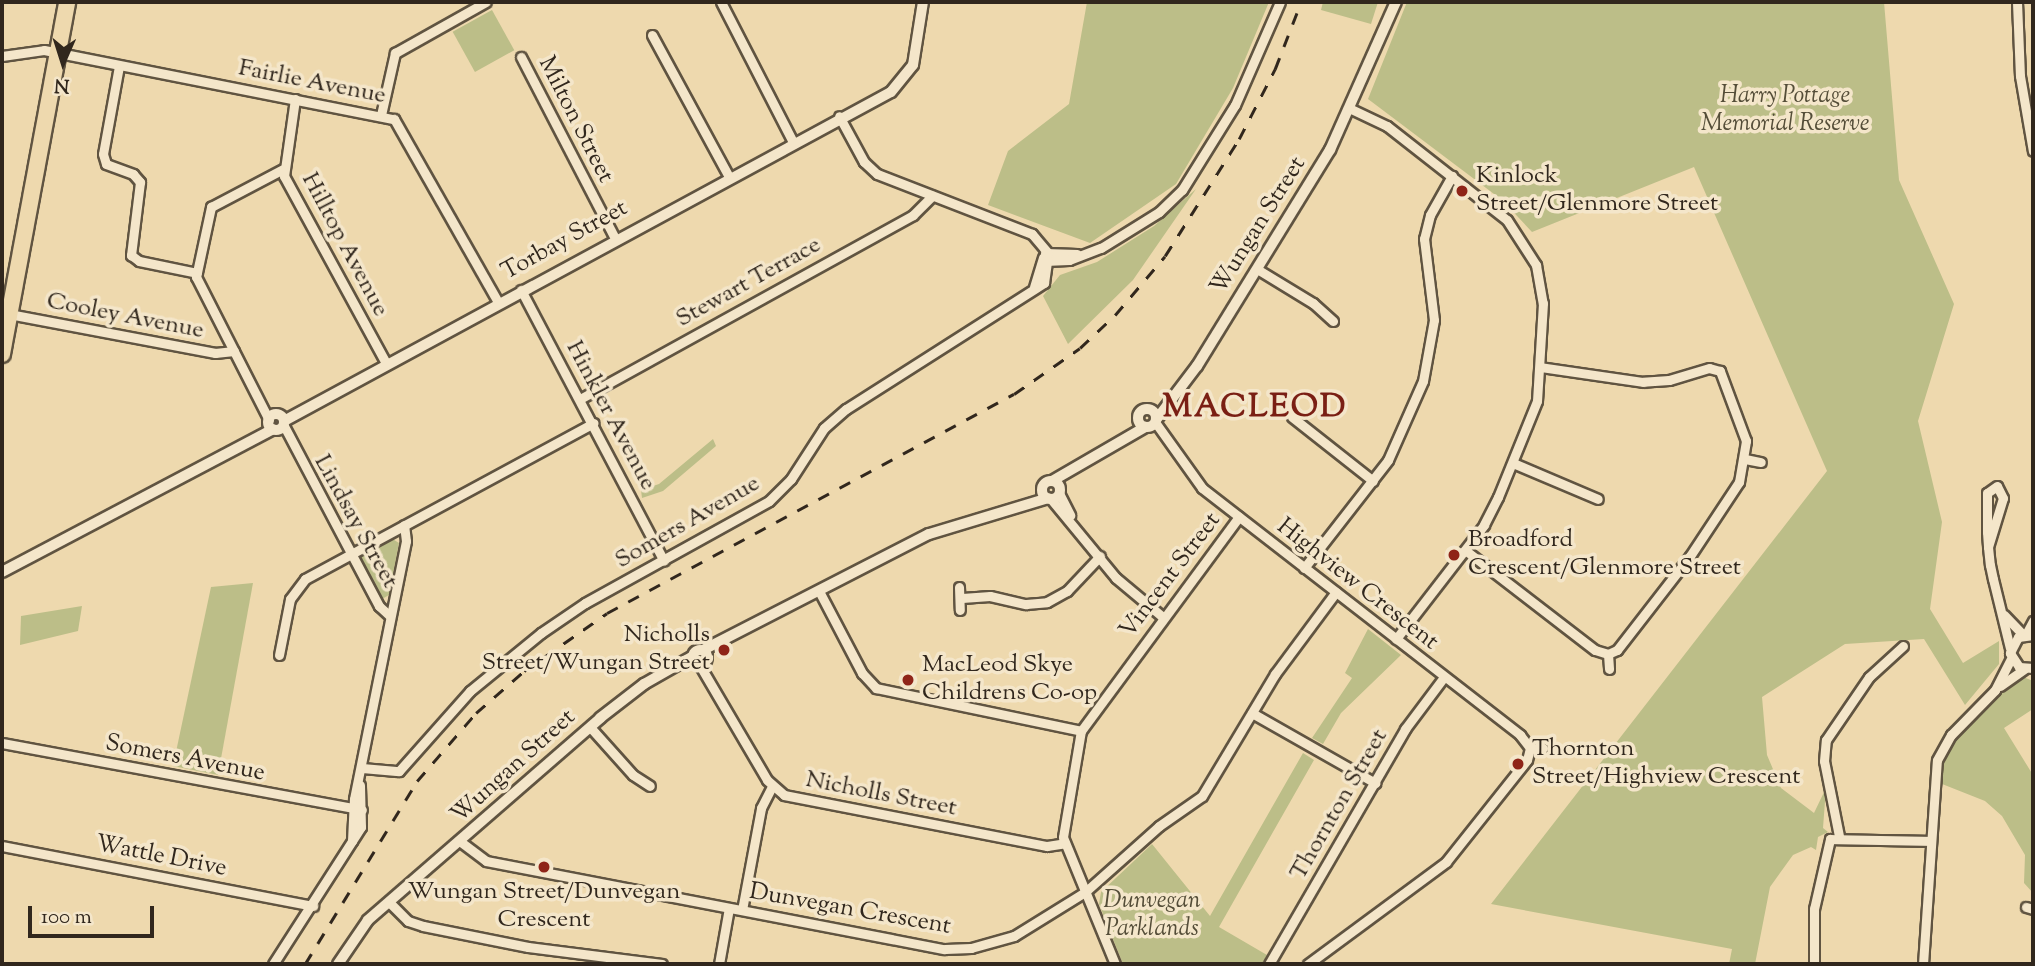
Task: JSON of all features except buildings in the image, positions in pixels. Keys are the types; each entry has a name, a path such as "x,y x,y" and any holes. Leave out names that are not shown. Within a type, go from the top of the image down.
{"highway":[{"path":"2,354 67,2"}],"street":[{"path":"382,115 395,53 486,2"},
{"path":"721,2 793,142"},
{"name":"Torbay Street","path":"2,572 729,177 900,81 921,2"},
{"path":"844,114 871,170 1035,236 1046,257 1082,255 1152,216 1182,190 1241,93 1280,2"},
{"name":"Wungan Street","path":"1364,74 1388,2"},
{"name":"Wungan Street","path":"338,964 362,927 388,902 461,842 626,696 929,534 1020,507 1052,491 1082,466 1149,420 1177,393 1331,150 1396,2"},
{"path":"2017,2 2020,76 2033,151"},
{"path":"652,35 729,177"},
{"name":"Fairlie Avenue","path":"2,56 30,48 394,119 403,128 498,302"},
{"name":"Milton Street","path":"521,57 615,238"},
{"path":"119,66 103,154 108,166 129,172 140,182 131,255 139,261 197,273 211,207 283,169"},
{"name":"Hilltop Avenue","path":"295,99 283,169 386,363"},
{"path":"1349,108 1387,126 1507,220 1536,265 1543,303 1540,367 1534,411 1491,514 1396,639"},
{"path":"1304,568 1373,481 1394,449 1428,365 1434,320 1424,239 1430,215 1451,176"},
{"name":"Stewart Terrace","path":"580,398 913,215 932,196"},
{"name":"Somers Avenue","path":"362,768 399,771 470,691 507,659 579,607 769,501 791,479 824,428 846,408 1028,293 1046,257"},
{"path":"1258,269 1313,303 1333,321"},
{"name":"Lindsay Street","path":"197,273 198,286 259,398 290,443 382,611 390,616"},
{"name":"Hinkler Avenue","path":"521,290 664,561"},
{"name":"Cooley Avenue","path":"9,314 215,354 233,351"},
{"path":"1465,550 1595,650 1608,654 1617,649 1705,535 1735,491 1745,459 1744,429 1725,376 1717,369 1643,382 1540,367"},
{"path":"1292,417 1373,481"},
{"name":"Highview Crescent","path":"1149,420 1196,484 1525,739 1530,749"},
{"path":"279,655 293,591 305,579 593,423"},
{"path":"1745,459 1761,462"},
{"path":"1513,463 1598,499"},
{"path":"1923,964 1933,780 1941,751 1995,690 2011,659 1988,547 1986,496 1988,490 1997,486 2003,498 1988,547"},
{"path":"1052,491 1125,587 1164,618"},
{"name":"Vincent Street","path":"1115,964 1065,843 1063,829 1081,731 1239,517"},
{"name":"Lindsay Street","path":"274,964 361,827 358,809 360,780 402,552 401,527"},
{"path":"962,598 990,596 1026,604 1046,602 1067,591 1100,556"},
{"path":"959,587 962,598 960,610"},
{"path":"819,591 862,673 876,688 1081,731"},
{"name":"Dunvegan Crescent","path":"461,842 486,861 963,950 1023,933 1085,892 1159,826 1202,796 1282,663 1336,593"},
{"path":"2003,614 2027,635"},
{"path":"2010,648 2027,635 2033,621"},
{"path":"1839,836 1824,761 1826,740 1869,677 1903,646"},
{"path":"1608,654 1609,669"},
{"name":"Nicholls Street","path":"701,658 772,786 798,799 1047,846 1065,843"},
{"path":"2011,659 2030,670"},
{"path":"1995,690 2030,670"},
{"name":"Thornton Street","path":"1273,962 1405,729 1444,677"},
{"path":"1252,713 1375,783"},
{"path":"590,727 633,775 650,786"},
{"name":"Somers Avenue","path":"2,743 358,809"},
{"path":"1308,964 1446,862 1527,760 1530,749 1543,748"},
{"path":"742,910 763,801 772,786"},
{"path":"1814,962 1815,898 1828,842 1839,836 1930,841"},
{"name":"Wattle Drive","path":"2,846 313,906"},
{"path":"388,902 408,921 423,926 528,947 662,964"},
{"path":"719,964 729,908"}],"green space":[{"path":"1087,2 1269,2 1233,88 1176,184 1090,243 988,205 1008,151 1069,104"},
{"path":"1323,2 1378,2 1371,24 1321,10"},
{"name":"Harry Pottage Memorial Reserve","path":"1407,2 1884,2 1899,180 1954,304 1918,421 1942,522 1930,609 1963,663 1999,641 1999,664 1965,705 1924,639 1845,644 1762,697 1767,755 1781,788 1814,813 1826,788 1823,828 1828,832 1818,837 1816,850 1811,847 1793,855 1770,887 1755,964 1729,964 1732,949 1491,904 1827,471 1694,167 1532,232 1502,200 1368,99"},
{"path":"492,10 514,50 475,72 453,32"},
{"path":"1196,189 1133,280 1068,344 1043,296 1060,275 1097,262 1154,226"},
{"path":"713,439 716,446 663,491 642,498 641,490 659,484"},
{"path":"391,538 399,543 389,595 382,599 361,557"},
{"path":"253,583 218,775 173,766 211,587"},
{"path":"82,606 78,631 20,645 21,616"},
{"path":"1368,629 1401,655 1341,713 1323,744 1312,738 1352,678 1345,673"},
{"path":"2021,676 2033,681 2033,709 2004,728 2033,775 2033,893 2024,883 2025,855 2002,816 1985,801 1937,782 1943,757 1956,735 2006,685"},
{"name":"Dunvegan Parklands","path":"1303,753 1314,760 1219,927 1267,955 1262,964 1123,964 1099,904 1101,892 1152,844 1210,916"}],"railway":[{"path":"305,964 417,781 476,713 524,671 607,613 1014,394 1080,348 1115,315 1165,256 1239,139 1275,69 1301,2"}],"place":[{"name":"Kinlock Street/Glenmore Street","path":"1462,191"},
{"name":"Broadford Crescent/Glenmore Street","path":"1454,555"},
{"name":"Nicholls Street/Wungan Street","path":"724,650"},
{"name":"MacLeod Skye Childrens Co-op","path":"908,680"},
{"name":"Thornton Street/Highview Crescent","path":"1518,764"},
{"name":"Wungan Street/Dunvegan Crescent","path":"544,867"}],"district":[{"name":"MACLEOD","path":"1255,408"}]}
